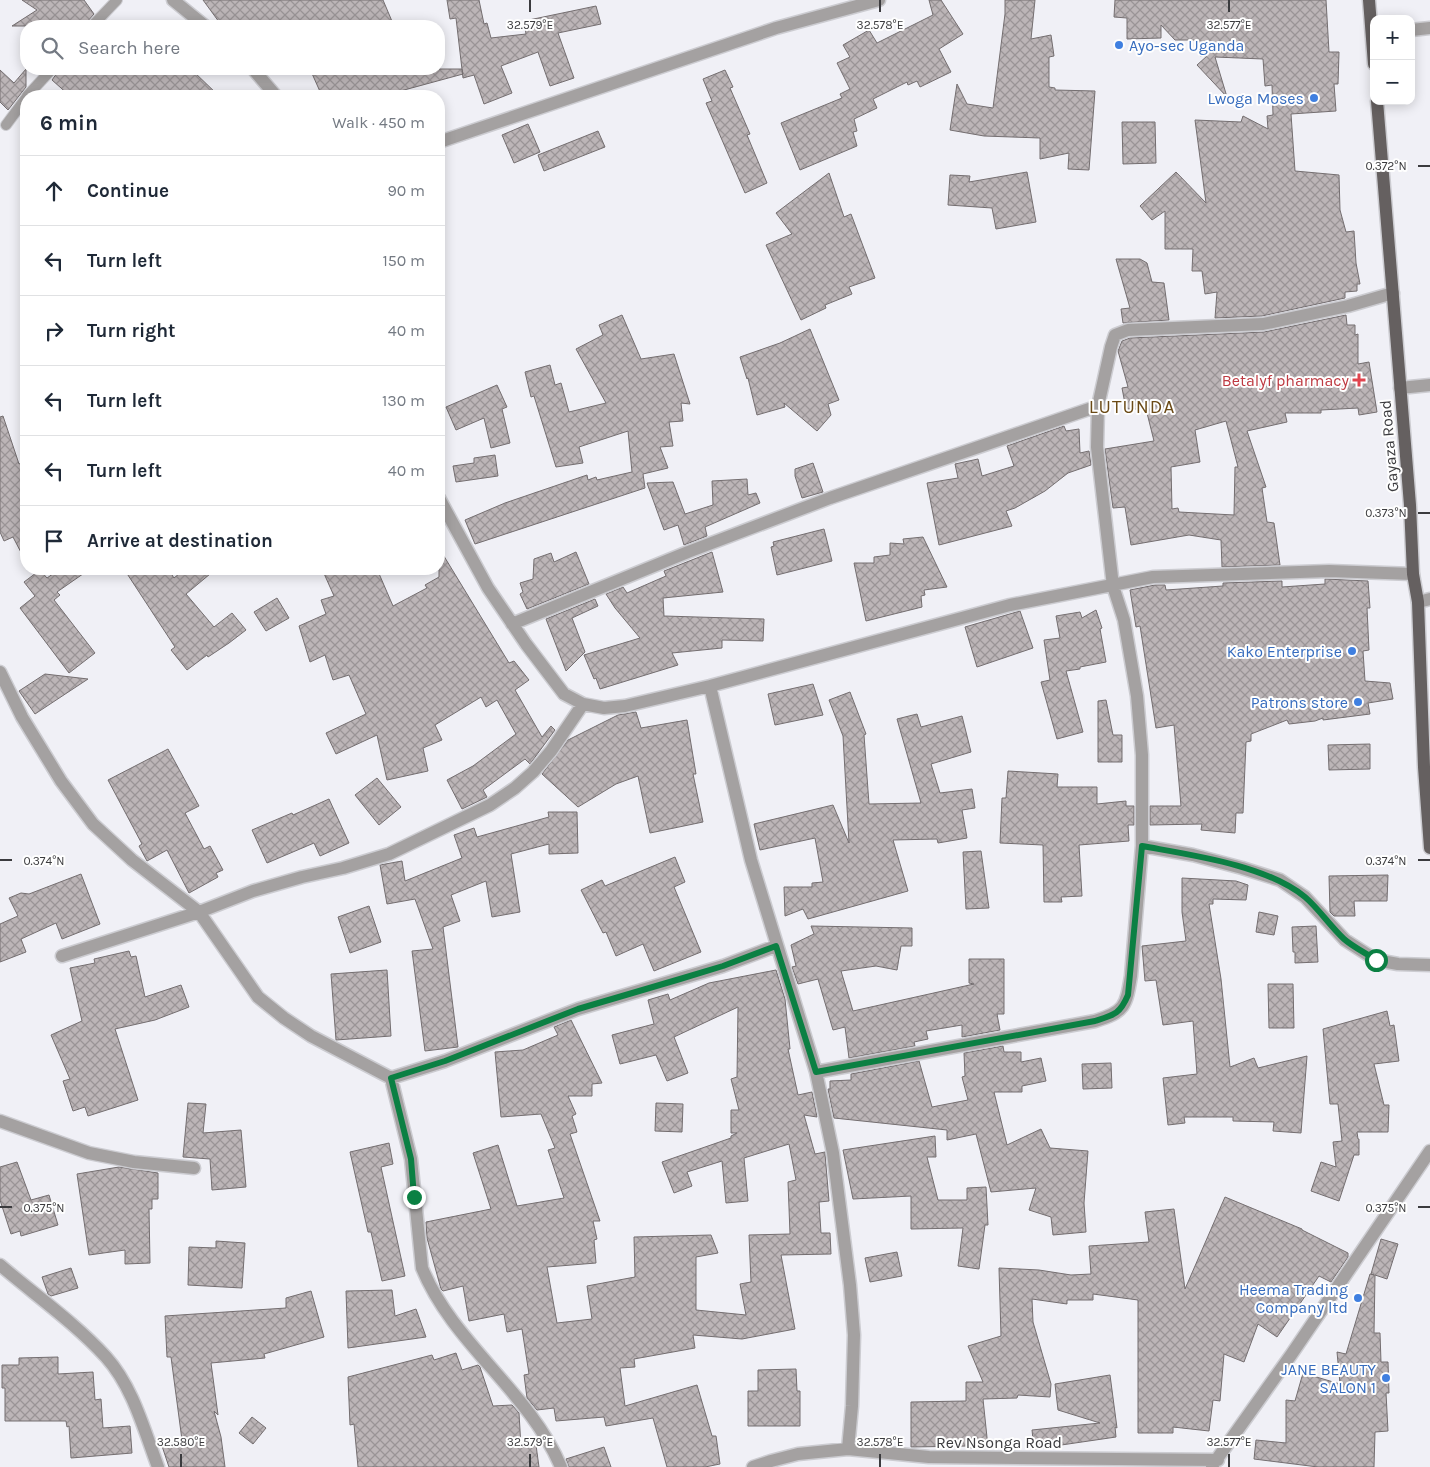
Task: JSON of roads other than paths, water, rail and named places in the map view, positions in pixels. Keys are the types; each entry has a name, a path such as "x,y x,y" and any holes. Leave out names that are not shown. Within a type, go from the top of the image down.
{"main road":[{"path":"1369,0 1371,15"},
{"name":"Gayaza Road","path":"1377,105 1410,505 1413,574 1424,600 1424,767 1430,848"}],"street":[{"path":"173,0 198,20"},
{"path":"445,140 776,28 879,0"},
{"path":"1415,30 1430,28"},
{"path":"258,75 271,90"},
{"path":"816,1072 1095,1021 1113,1015 1123,1007 1128,995 1142,846 1142,755 1137,696 1124,620 1113,586 1097,447 1098,406 1110,347 1115,335 1128,330 1263,324 1348,306 1393,293"},
{"path":"1400,388 1430,385"},
{"path":"512,624 688,552 830,498 1098,406"},
{"path":"445,509 488,588 564,694 583,704 604,708 625,706 710,686 1010,605 1153,577 1329,571 1413,574"},
{"path":"0,672 22,717 62,781 93,824 132,860 198,912 258,997 284,1018 311,1036 391,1078 445,1061 578,1009 706,971 776,946"},
{"path":"710,686 751,860 816,1072 833,1153 850,1285 854,1335 852,1406 848,1449"},
{"path":"62,956 198,912 253,891 302,876 342,868 389,854 490,805 514,788 533,772 583,704"},
{"path":"1142,846 1218,861 1280,880 1305,897 1345,940 1376,960 1398,964 1430,964"},
{"path":"391,1078 411,1159 422,1268 428,1282 460,1331 526,1409 549,1444 561,1467"},
{"path":"0,1121 89,1153 134,1162 194,1168"},
{"path":"1214,1463 1291,1355 1430,1151"},
{"path":"0,1265 107,1358 121,1379 137,1411 158,1467"},
{"name":"Rev Nsonga Road","path":"753,1467 798,1454 848,1449 929,1458 1214,1463"}],"lane":[{"path":"98,20 117,0"},
{"path":"33,90 47,75"},
{"path":"6,125 20,106"}],"place":[{"name":"Ayo-sec Uganda","path":"1119,45"},
{"name":"Lwoga Moses","path":"1314,98"},
{"name":"Betalyf pharmacy","path":"1359,380"},
{"name":"Kako Enterprise","path":"1352,651"},
{"name":"Patrons store","path":"1358,702"},
{"name":"Heema Trading Company ltd","path":"1358,1298"},
{"name":"JANE BEAUTY SALON 1","path":"1386,1378"}],"district":[{"name":"LUTUNDA","path":"1132,407"}]}
